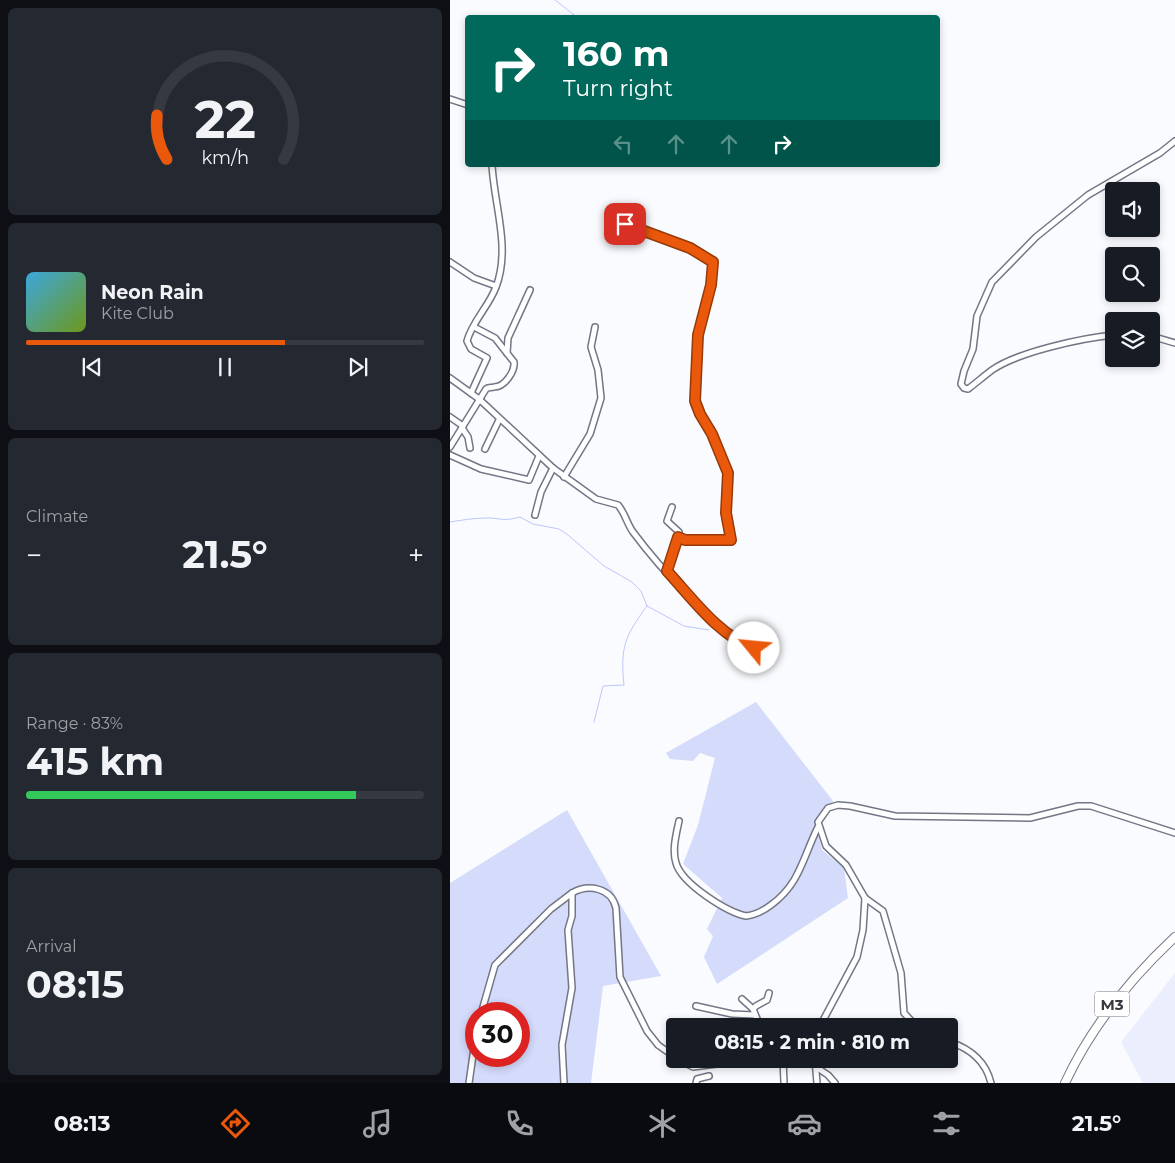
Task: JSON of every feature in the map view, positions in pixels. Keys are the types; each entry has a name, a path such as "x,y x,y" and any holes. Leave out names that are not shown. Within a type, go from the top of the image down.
{"highway":[{"name":"M3","path":"1065,1083 1085,1045 1116,998 1175,937"}],"street":[{"path":"450,99 465,104"},
{"path":"1105,336 1037,350 1012,359 992,370 968,390 961,384 973,349 977,316 992,282 1036,237 1088,195 1160,153 1175,141"},
{"path":"471,394 487,358 467,344 496,286 501,266 501,246 492,167"},
{"path":"620,224 690,248 713,262 711,285 698,335 695,401 700,414 712,434 728,473 726,513 731,540 685,540 678,537"},
{"path":"450,262 474,278 496,286"},
{"path":"507,353 508,338 530,290"},
{"path":"450,447 486,388 501,384 511,375 514,362 495,338 474,327"},
{"path":"564,477 590,434 601,398 598,370 592,347 596,327"},
{"path":"1160,339 1175,343"},
{"path":"450,378 479,399 499,420 564,477 596,499 618,505 634,533 667,571 728,633 742,643 754,648"},
{"path":"450,417 463,427 468,437 470,448"},
{"path":"484,449 499,420"},
{"path":"450,454 481,469 529,480 539,456"},
{"path":"535,515 541,492 553,468"},
{"path":"667,571 679,532 667,521 672,507"},
{"path":"909,1018 904,1013 901,973 885,915 881,908 866,898 846,865 826,846 818,822 828,808 838,805 895,816 1030,818 1085,806 1101,808 1175,833"},
{"path":"679,821 675,839 675,856 681,874 714,901 746,916 764,910 785,894 793,885 819,827"},
{"path":"484,1002 495,965 551,909 572,893 584,889 604,891 612,897 616,908 620,977 647,1031 666,1050"},
{"path":"564,1083 562,1045 572,988 568,930 572,916 572,893"},
{"path":"824,1018 856,957 863,930 866,898"},
{"path":"754,1012 756,1006 767,1000 769,993"},
{"path":"742,999 754,1012 757,1018"},
{"path":"696,1006 732,1014 754,1012"},
{"path":"958,1045 981,1061 991,1083"},
{"path":"469,1083 471,1067"},
{"path":"783,1068 784,1083"},
{"path":"816,1068 817,1083"},
{"path":"818,1068 828,1075 835,1083"},
{"path":"696,1083 697,1079 709,1076"}],"shaded area":[{"path":"756,702 833,801 816,827 822,850 844,868 848,898 717,984 704,957 713,936 707,929 722,898 683,864 698,825 715,758 700,753 693,761 670,759 666,753"},
{"path":"567,810 661,976 603,986 591,1083 450,1083 450,883"},
{"path":"1175,973 1175,1083 1143,1083 1121,1042"}],"waterway":[{"path":"555,0 574,15"},
{"path":"450,522 478,518 506,520 520,517 533,524 559,529 604,566 632,582 641,591 647,606 684,626 709,630"},
{"path":"594,722 603,686 624,685 623,661 626,642 647,606"}],"route":[{"path":"625,224 690,248 713,262 711,285 698,335 695,401 700,414 712,434 728,473 729,484 726,513 731,540 713,538 685,540 678,537 667,571 692,599 728,633 742,643 754,648"}]}
